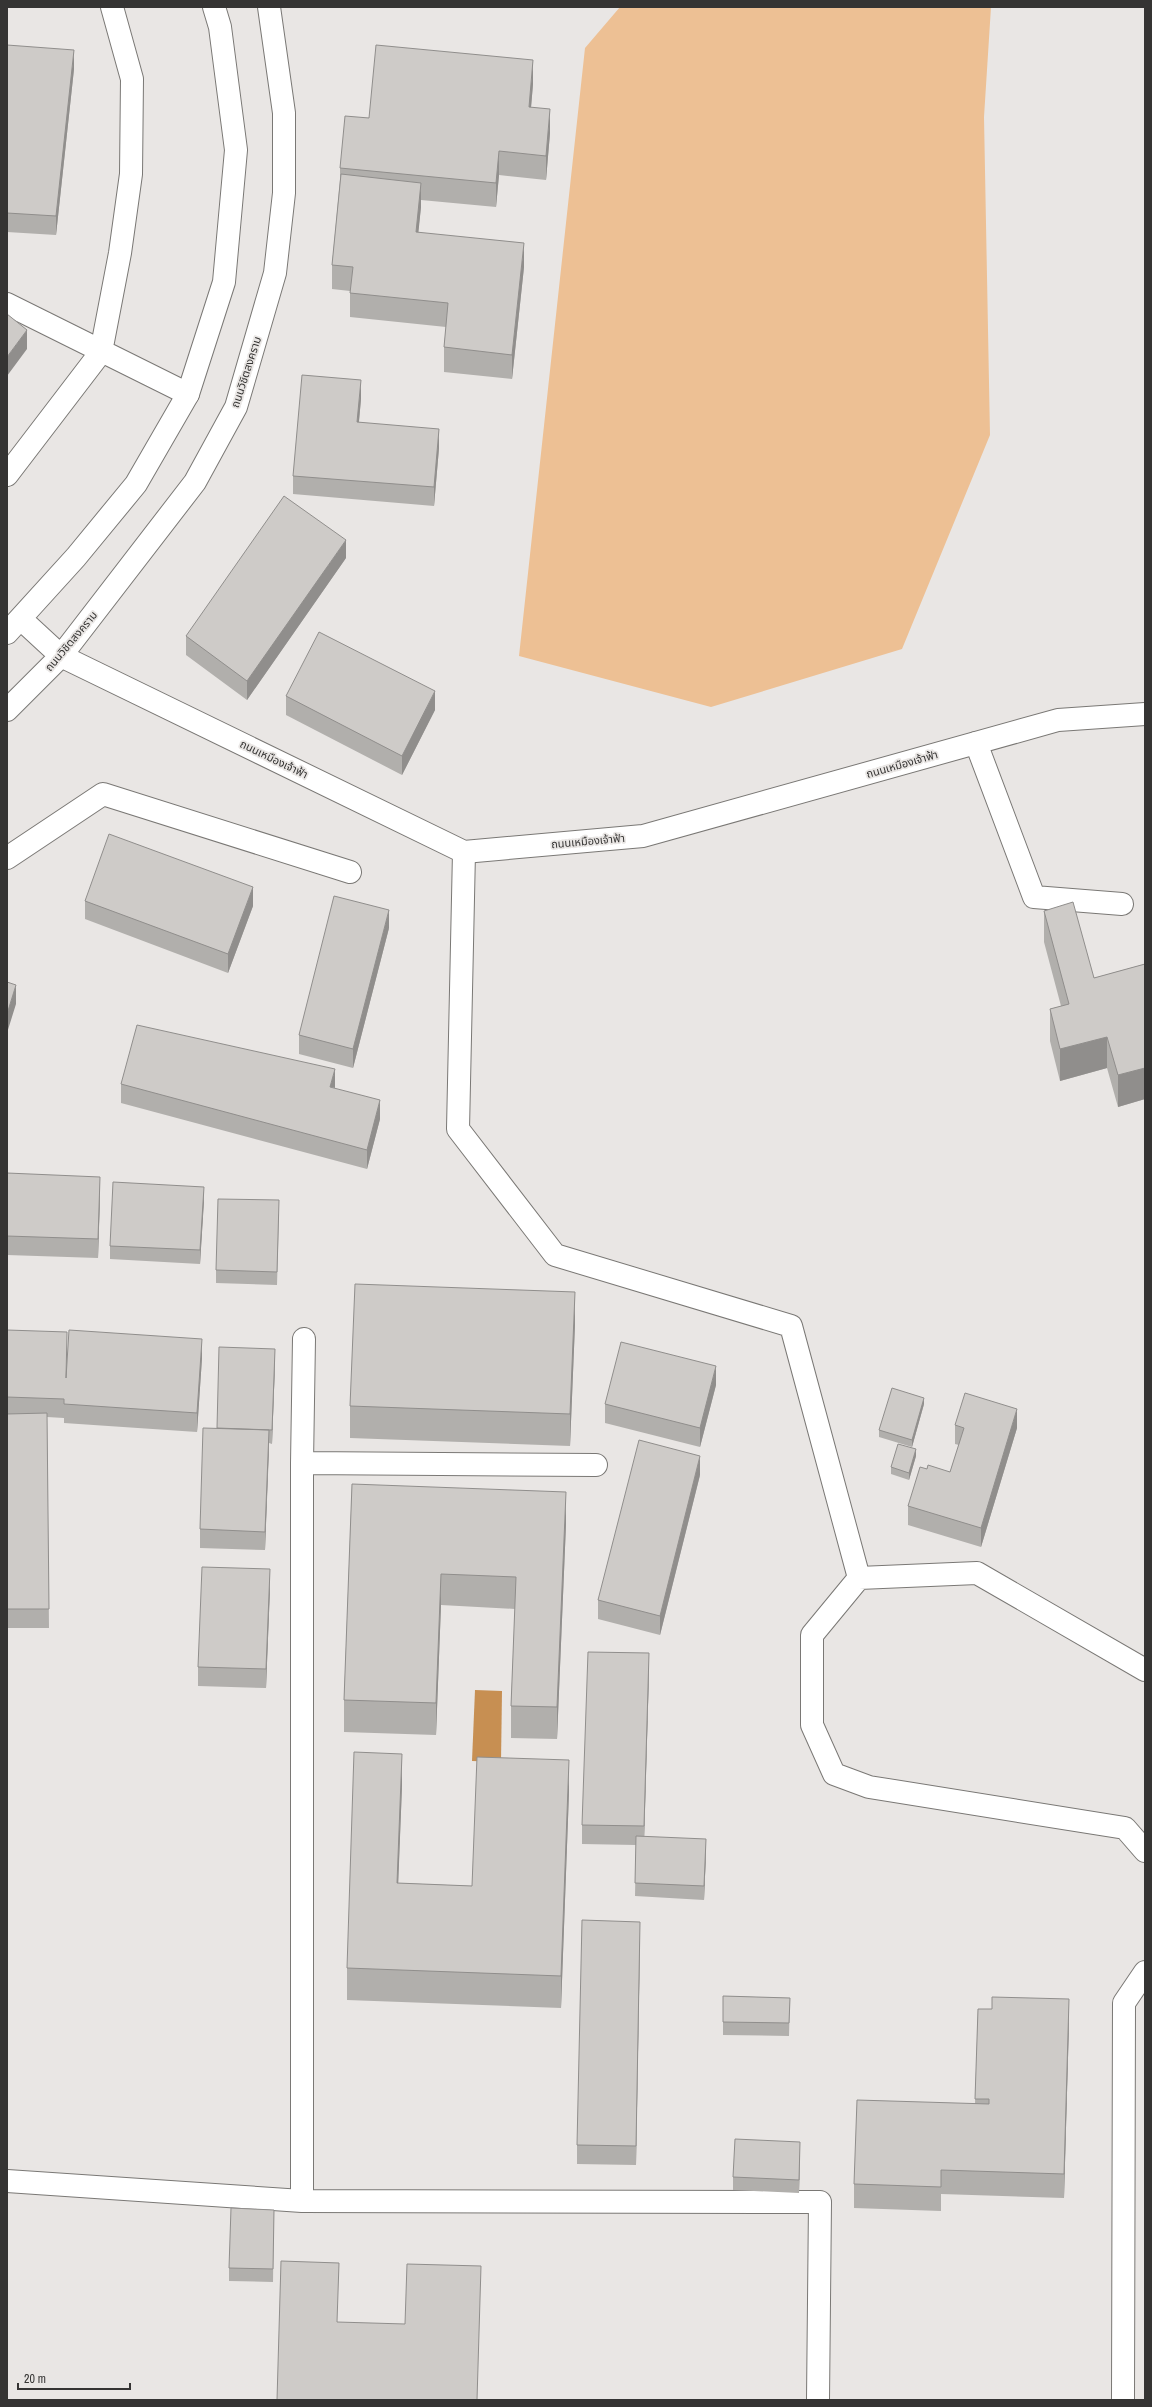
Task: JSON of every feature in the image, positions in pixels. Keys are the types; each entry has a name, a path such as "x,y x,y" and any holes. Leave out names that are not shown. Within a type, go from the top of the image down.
{"street":[{"path":"7,475 101,352 120,253 131,174 132,79 112,7"},
{"path":"14,626 76,558 136,484 188,394 224,282 236,150 220,27 214,7"},
{"name":"ถนนวิชิตสงคราม","path":"7,710 61,656 195,482 236,407 275,273 284,193 284,113 269,7"},
{"path":"7,304 188,394"},
{"name":"ถนนเหมืองเจ้าฟ้า","path":"14,626 61,656 464,852 643,836 1058,720 1145,714"},
{"path":"976,743 1034,897 1122,904"},
{"path":"7,858 103,794 350,872"},
{"path":"464,852 458,1130 555,1255 791,1326 859,1578"},
{"path":"302,2201 302,1463 304,1339"},
{"path":"302,1463 596,1465"},
{"path":"1145,1670 977,1573 859,1578 812,1636 812,1724 834,1774 869,1787 1125,1828 1145,1851"},
{"path":"1124,2400 1124,2003 1145,1972"},
{"path":"7,2181 302,2201 820,2202 818,2400"}],"shaded area":[{"path":"620,7 991,7 984,117 990,435 902,649 711,707 519,656 585,48"},
{"path":"475,1690 502,1691 501,1762 472,1761"}],"building":[{"path":"7,45 74,50 56,216 7,213"},
{"path":"376,45 533,60 529,107 550,109 546,156 499,151 496,183 340,168 345,116 369,118"},
{"path":"341,174 421,183 416,232 524,243 512,355 444,347 448,303 350,293 353,267 332,265"},
{"path":"7,314 27,330 7,357"},
{"path":"302,375 361,380 357,422 439,429 434,487 293,476"},
{"path":"284,496 346,540 247,681 186,636"},
{"path":"319,632 435,691 402,756 286,696"},
{"path":"109,834 253,887 228,954 85,901"},
{"path":"334,896 389,910 353,1049 299,1035"},
{"path":"1073,902 1094,978 1145,964 1145,1068 1118,1075 1107,1037 1060,1049 1050,1009 1069,1004 1044,911"},
{"path":"7,982 16,985 7,1014"},
{"path":"137,1025 335,1069 330,1087 380,1100 367,1150 121,1084"},
{"path":"7,1173 100,1177 98,1239 7,1236"},
{"path":"113,1182 204,1187 200,1250 110,1246"},
{"path":"218,1199 279,1200 277,1272 216,1270"},
{"path":"355,1284 575,1292 570,1414 350,1406"},
{"path":"7,1330 67,1332 66,1378 69,1330 202,1339 197,1413 64,1404 64,1399 7,1397"},
{"path":"621,1342 716,1366 700,1428 605,1404"},
{"path":"219,1347 275,1349 272,1430 217,1428"},
{"path":"892,1388 924,1398 912,1440 879,1430"},
{"path":"965,1393 1017,1409 981,1528 908,1506 920,1467 927,1469 928,1465 950,1472 964,1428 955,1425"},
{"path":"47,1413 49,1609 7,1609 7,1414"},
{"path":"203,1428 269,1430 265,1532 200,1529"},
{"path":"639,1440 700,1456 660,1616 598,1600"},
{"path":"898,1444 916,1449 909,1473 891,1467"},
{"path":"352,1484 566,1492 557,1707 511,1706 516,1577 441,1574 436,1703 344,1700"},
{"path":"202,1567 270,1569 266,1669 198,1667"},
{"path":"588,1652 649,1653 644,1826 582,1825"},
{"path":"354,1752 402,1754 397,1883 472,1886 477,1757 569,1760 561,1976 347,1968"},
{"path":"636,1836 706,1839 704,1886 635,1883"},
{"path":"582,1920 640,1922 636,2146 577,2145"},
{"path":"723,1996 790,1998 789,2023 723,2022"},
{"path":"992,1997 1069,1999 1064,2174 941,2170 941,2187 854,2184 857,2100 989,2104 989,2099 975,2099 978,2009 992,2009"},
{"path":"735,2139 800,2142 799,2180 733,2177"},
{"path":"231,2208 274,2210 273,2269 229,2268"},
{"path":"281,2261 339,2263 337,2322 405,2324 407,2264 481,2266 477,2400 277,2400"}]}
